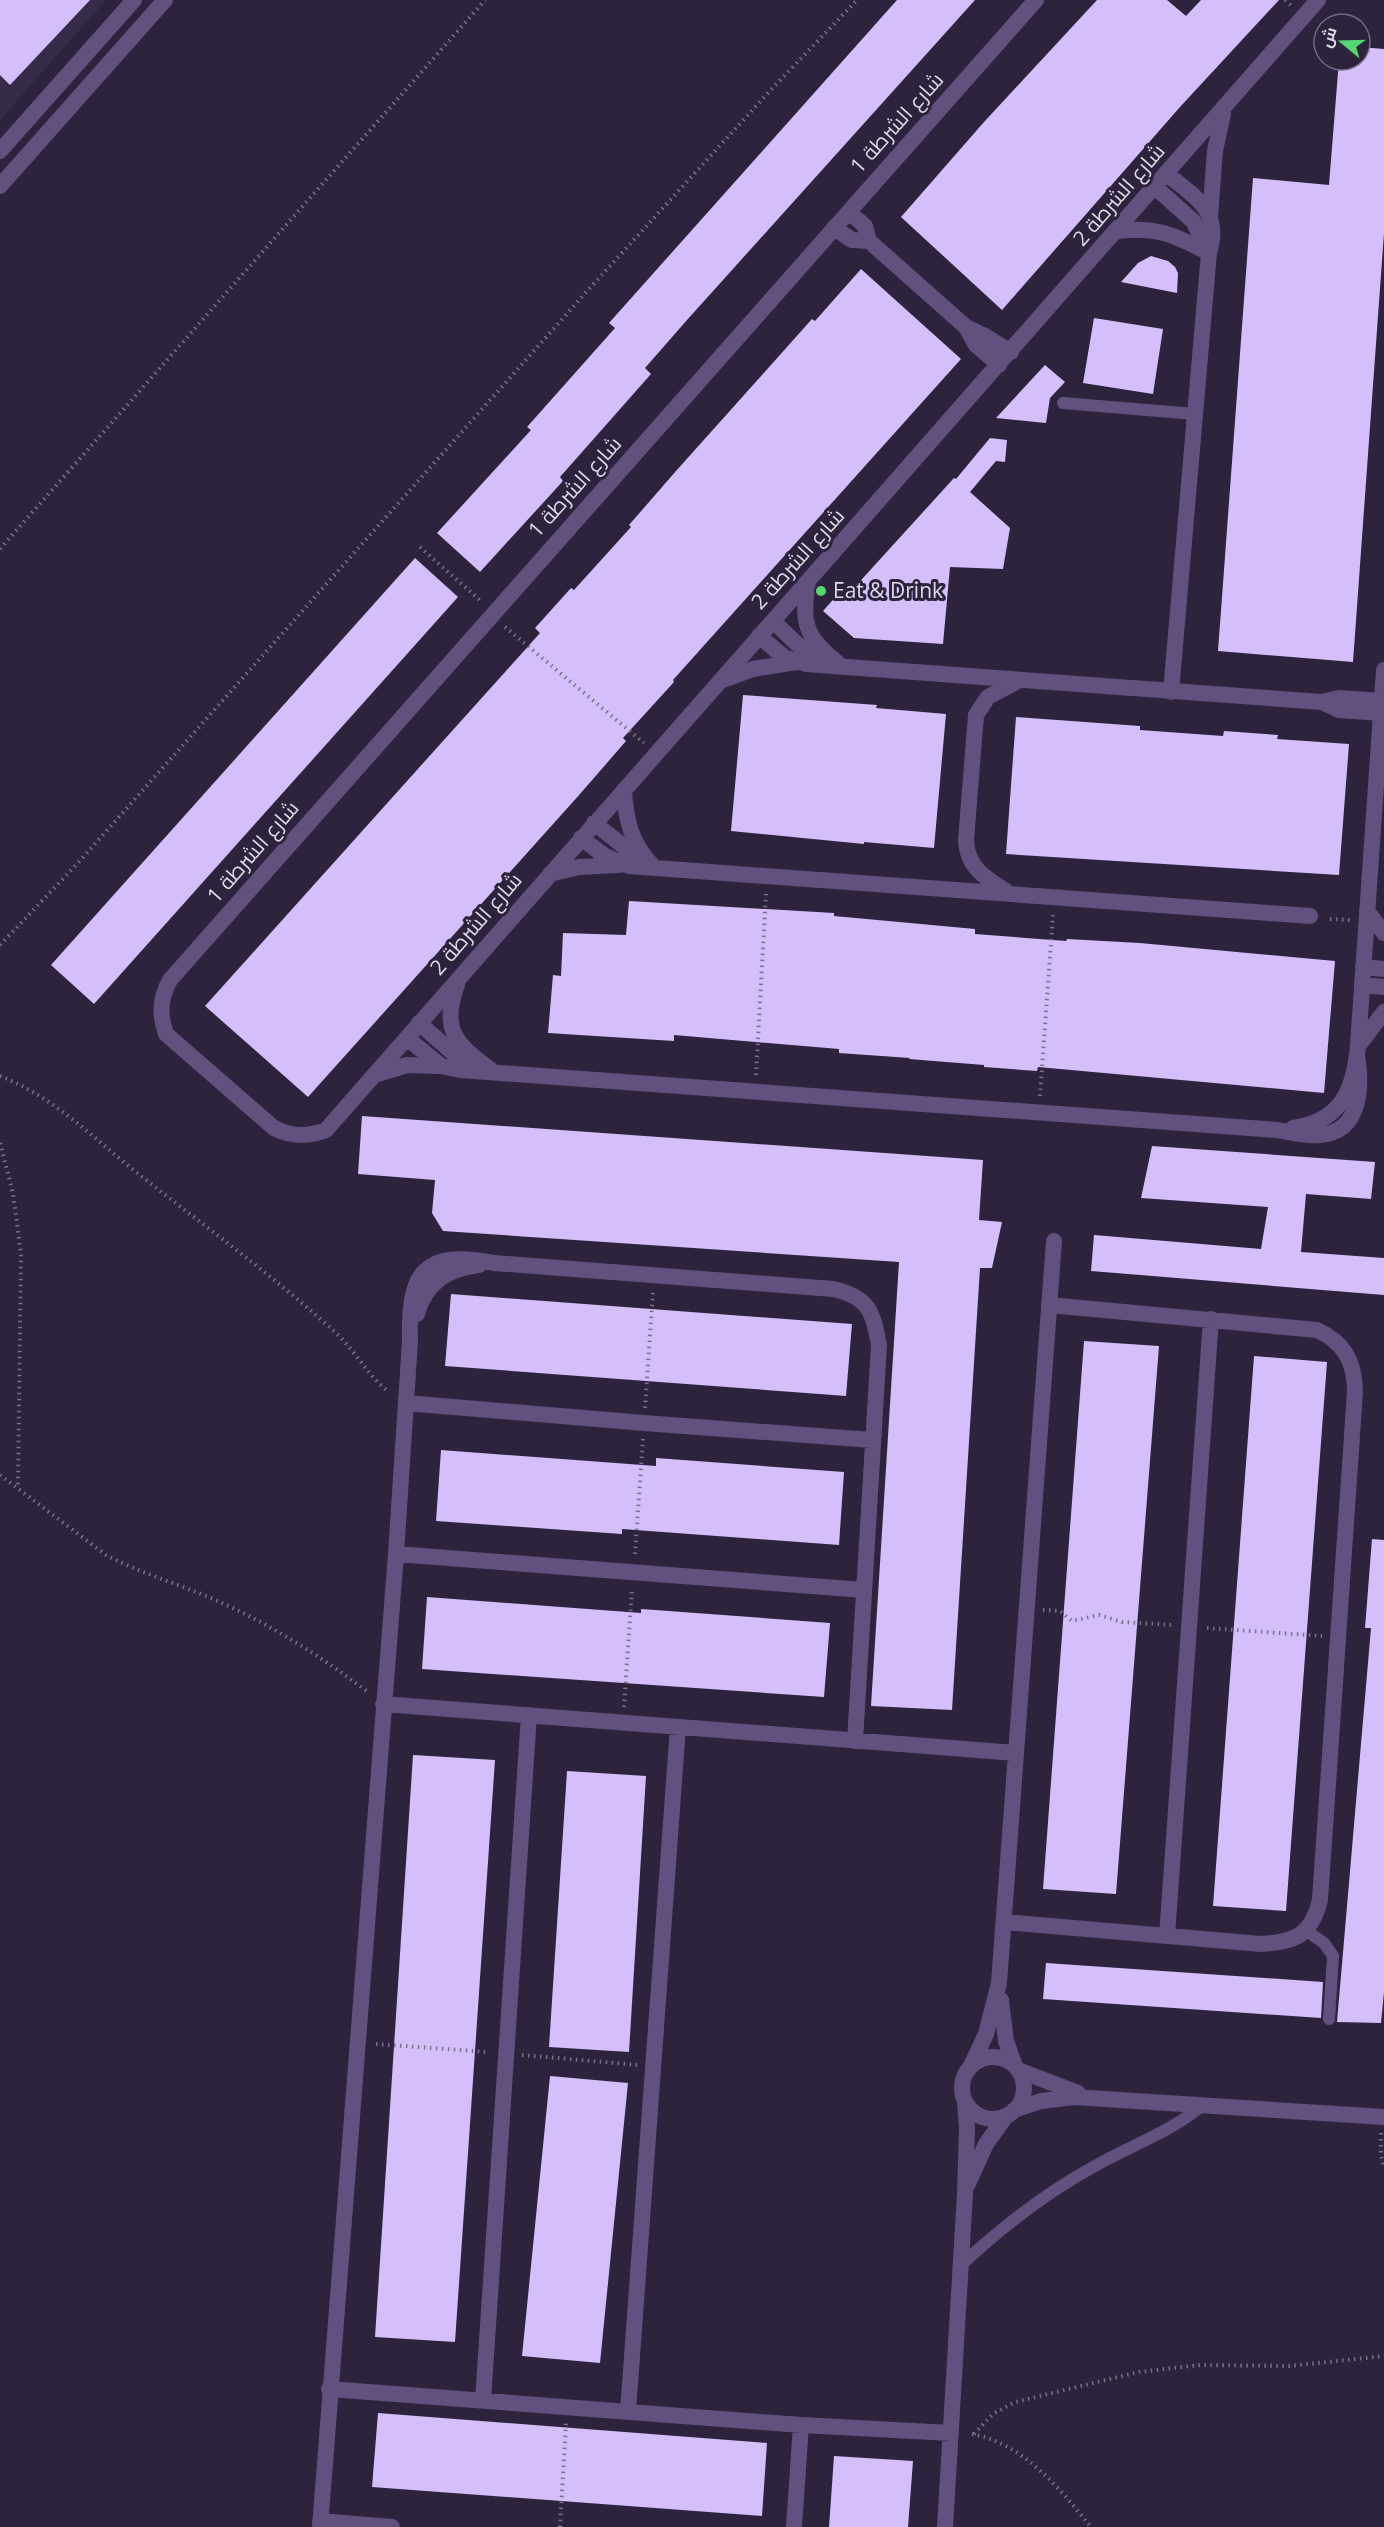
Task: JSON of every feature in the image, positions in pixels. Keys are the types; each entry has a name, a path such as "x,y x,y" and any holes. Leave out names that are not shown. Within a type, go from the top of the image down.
{"street":[{"path":"0,151 134,0"},
{"path":"0,186 165,0"},
{"name":"شارع الشرطة 1","path":"303,1136 282,1132 267,1123 166,1034 160,1011 170,980 1036,0"},
{"name":"شارع الشرطة 2","path":"303,1136 326,1130 1318,0"},
{"path":"1172,692 1209,254 1213,236 1210,216 1218,133 1226,106"},
{"path":"1167,174 1195,197 1210,216"},
{"path":"1155,187 1193,221 1209,254"},
{"path":"849,212 865,226 868,241 966,327 985,336 1005,359"},
{"path":"834,228 852,240 868,241"},
{"path":"1117,231 1135,229 1165,232 1209,254"},
{"path":"807,582 804,607 809,631 831,665"},
{"path":"773,621 796,644 831,665"},
{"path":"759,636 784,657 796,662"},
{"path":"719,681 745,671 796,662 1017,681 1322,702 1339,710 1381,707"},
{"path":"374,1076 407,1065 441,1066 460,1070 472,1069 1277,1130 1320,1122 1335,1112 1347,1095 1358,1050 1384,670"},
{"path":"1009,893 976,870 968,855 966,840 976,715 988,697 1017,681"},
{"path":"624,790 626,818 631,835 636,847 653,866"},
{"path":"594,823 630,852 653,866"},
{"path":"581,838 605,856 626,865"},
{"path":"549,875 594,865 653,866 1310,916"},
{"path":"1367,911 1384,933"},
{"path":"1363,967 1384,969"},
{"path":"461,975 451,1001 452,1030 465,1051 492,1071"},
{"path":"1362,985 1384,987"},
{"path":"1358,1050 1384,1012"},
{"path":"419,1023 472,1069"},
{"path":"407,1038 441,1066"},
{"path":"945,2527 965,2194 967,2128 962,2083 986,2034 999,1983 1054,1241"},
{"path":"392,2527 320,2524 396,1554 410,1341 422,1298 437,1279 459,1269 494,1263 833,1289 853,1295 867,1304 879,1345 855,1741"},
{"path":"1004,1922 1261,1944 1285,1943 1296,1938 1305,1930 1313,1920 1320,1900 1355,1380 1346,1351 1328,1335 1317,1330 1049,1305"},
{"path":"1167,1936 1211,1319"},
{"path":"406,1403 872,1440"},
{"path":"396,1554 864,1590"},
{"path":"383,1704 1016,1753"},
{"path":"483,2400 529,1715"},
{"path":"628,2411 678,1727"},
{"path":"965,2194 986,2144 1023,2093 1023,2084 1006,2041 999,1983"},
{"path":"971,2066 989,2057 998,2057 1016,2068 1090,2097"},
{"path":"965,2102 978,2115 987,2119 1057,2098 1090,2097 1382,2117"},
{"path":"329,2389 801,2425 951,2433"},
{"path":"794,2527 801,2425"}],"lane":[{"path":"1063,403 1195,414"},
{"path":"1305,1930 1324,1943 1333,1956 1329,2019"},
{"path":"961,2265 1006,2225 1054,2190 1095,2166 1167,2132 1203,2105"}],"path":[{"path":"0,549 485,0"},
{"path":"0,945 78,863 581,298 767,94 857,0"},
{"path":"420,547 493,614 656,753"},
{"path":"755,1091 767,875"},
{"path":"1038,1112 1054,896"},
{"path":"0,1076 26,1088 62,1111 124,1163 248,1258 338,1336 381,1386 406,1403"},
{"path":"0,1143 13,1193 21,1254 18,1486"},
{"path":"623,1722 654,1275"},
{"path":"0,1475 18,1486 106,1555 220,1602 259,1622 302,1646 383,1704"},
{"path":"1382,2117 1381,2156 1384,2166"},
{"path":"974,2434 993,2414 1015,2402 1138,2372 1200,2366 1290,2366 1384,2356"},
{"path":"560,2527 567,2407"},
{"path":"951,2433 974,2434 995,2439 1012,2447 1054,2486 1091,2527"}],"shaded area":[{"path":"0,0 106,0 0,120"}],"building":[{"path":"0,0 90,0 10,85 0,75"},
{"path":"897,0 975,0 645,368 651,374 560,477 563,481 480,572 437,533 531,430 527,427 615,328 609,323"},
{"path":"1097,0 1167,0 1186,16 1201,0 1279,0 1180,107 1002,310 901,217 984,122"},
{"path":"1372,48 1384,49 1384,233 1353,662 1218,651 1253,178 1329,185 1338,72 1372,72"},
{"path":"1151,256 1168,261 1175,267 1178,273 1177,293 1121,282 1138,263"},
{"path":"861,269 961,359 673,680 674,682 623,738 626,741 580,794 308,1097 205,1006 540,633 535,628 571,588 574,590 631,527 629,525 676,471 812,319 815,321"},
{"path":"1094,318 1163,329 1153,394 1083,383"},
{"path":"1045,365 1065,382 1050,398 1046,423 996,418"},
{"path":"990,438 1007,440 1005,462 996,461 970,492 1010,528 1003,569 950,567 943,644 854,638 823,611 847,584 853,589 954,478 956,479"},
{"path":"415,558 458,597 94,1004 51,965"},
{"path":"743,695 877,705 876,708 946,714 934,848 864,842 864,844 731,831"},
{"path":"1016,717 1140,726 1140,730 1223,736 1224,731 1278,735 1277,739 1349,744 1339,875 1006,854"},
{"path":"629,901 834,913 834,916 975,929 975,934 1066,941 1067,939 1140,943 1335,961 1324,1093 1038,1067 1037,1071 984,1067 984,1065 839,1053 839,1049 674,1035 674,1041 548,1033 553,975 561,976 563,933 626,935"},
{"path":"362,1116 983,1160 979,1220 1002,1222 992,1268 980,1268 952,1710 871,1706 899,1262 443,1231 432,1213 435,1180 358,1174"},
{"path":"1152,1146 1375,1162 1371,1199 1306,1194 1301,1252 1384,1258 1384,1295 1091,1271 1094,1235 1261,1249 1268,1207 1141,1198"},
{"path":"451,1294 852,1324 846,1396 445,1366"},
{"path":"1084,1341 1159,1346 1116,1894 1043,1889"},
{"path":"1254,1356 1327,1362 1286,1911 1213,1906"},
{"path":"441,1450 656,1466 656,1458 844,1472 839,1545 622,1529 622,1534 436,1521"},
{"path":"1372,1539 1384,1540 1384,1992 1381,2023 1337,2022 1371,1628 1365,1628"},
{"path":"427,1597 641,1613 641,1609 830,1623 824,1697 422,1669"},
{"path":"413,1755 495,1760 455,2342 375,2337"},
{"path":"567,1771 646,1776 629,2052 549,2047"},
{"path":"1046,1963 1323,1982 1321,2018 1043,1999"},
{"path":"550,2076 628,2083 600,2363 522,2356"},
{"path":"378,2413 767,2443 762,2516 372,2487"},
{"path":"834,2456 913,2461 908,2527 829,2527"}],"place":[{"name":"Eat & Drink","path":"821,591"}]}
